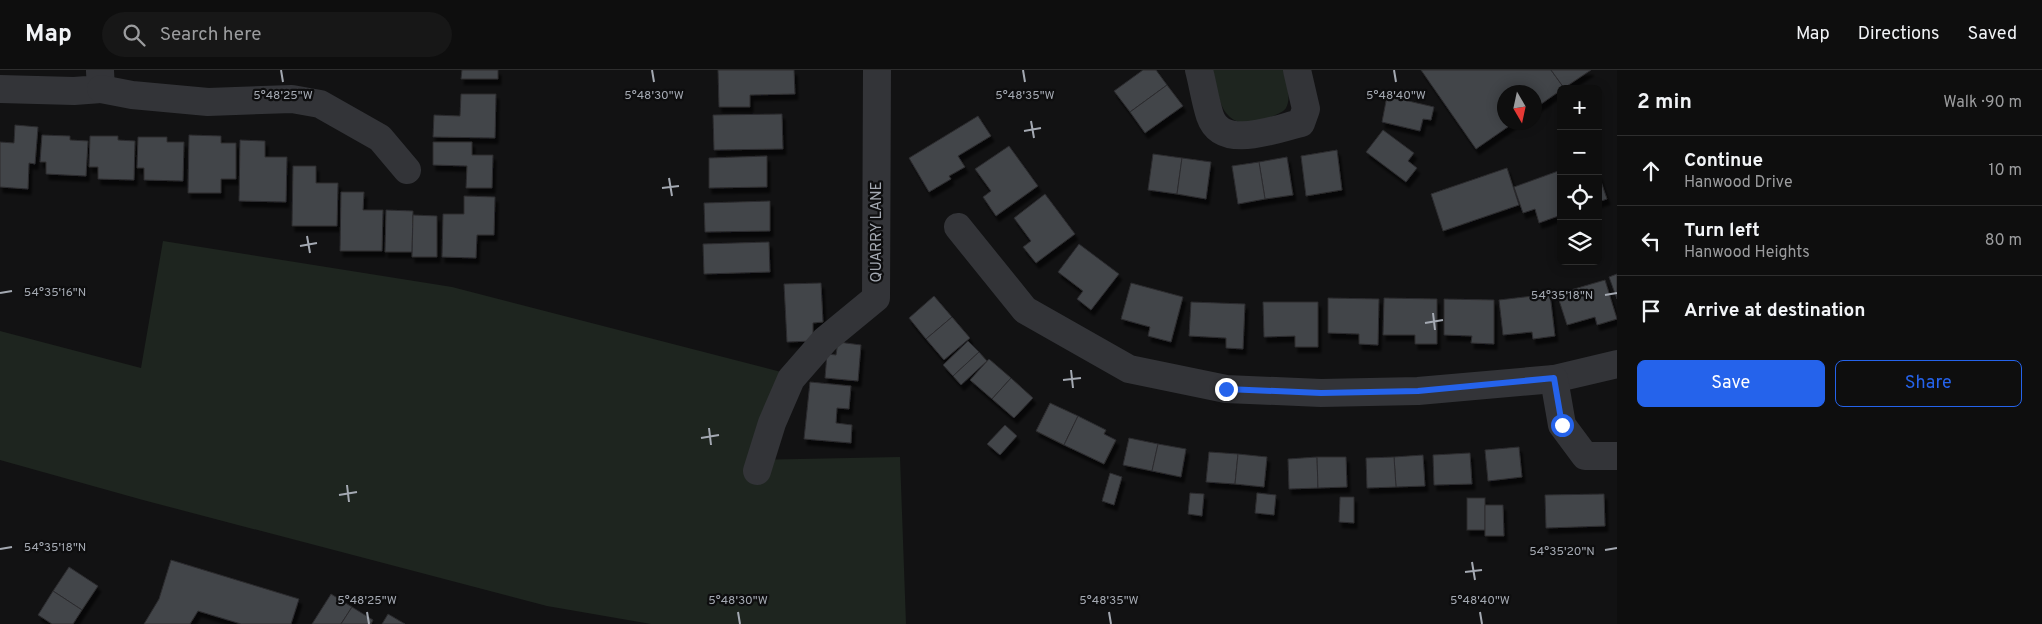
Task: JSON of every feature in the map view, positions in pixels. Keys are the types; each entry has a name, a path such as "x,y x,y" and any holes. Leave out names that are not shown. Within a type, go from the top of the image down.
{"street":[{"name":"QUARRY LANE","path":"757,471 770,428 792,379 825,340 876,298 877,70"},
{"path":"1199,70 1210,118 1222,132 1239,137 1301,123 1306,109 1297,70"},
{"path":"0,89 100,79 132,96 208,102 292,99 320,104 380,138 407,170"},
{"path":"958,227 1025,310 1129,369 1226,389 1321,393 1418,391 1554,378 1617,364"},
{"path":"1554,378 1562,425 1585,456 1617,456"}],"shaded area":[{"path":"1213,70 1283,70 1287,84 1288,104 1278,114 1258,121 1240,122 1234,120 1221,105"},
{"path":"163,241 452,287 785,373 749,460 900,457 906,624 651,624 547,606 143,500 0,460 0,331 141,368"}],"building":[{"path":"462,70 498,70 498,79 461,79"},
{"path":"718,70 794,70 795,94 750,95 750,107 719,107"},
{"path":"1143,70 1156,70 1167,85 1130,112 1114,91"},
{"path":"1421,70 1551,70 1562,85 1557,85 1557,93 1542,103 1542,85 1497,85 1497,130 1503,130 1476,149"},
{"path":"1551,70 1591,70 1568,85 1562,85"},
{"path":"1167,85 1183,106 1145,133 1130,112"},
{"path":"461,94 496,94 495,138 433,137 434,115 460,116"},
{"path":"1387,96 1434,107 1431,120 1423,119 1420,131 1382,122"},
{"path":"782,114 783,149 714,150 713,115"},
{"path":"978,116 991,136 958,156 965,167 949,176 951,179 929,192 909,158"},
{"path":"15,125 38,127 35,164 29,163 28,189 0,187 0,142 14,143"},
{"path":"1383,130 1414,153 1408,161 1417,168 1406,182 1366,152"},
{"path":"42,135 70,136 70,140 88,141 86,176 46,174 46,162 40,162"},
{"path":"189,135 221,136 221,143 236,143 236,179 221,179 221,193 188,193"},
{"path":"90,136 118,136 118,140 135,141 134,180 98,179 98,167 89,167"},
{"path":"138,137 167,137 167,142 184,142 183,181 144,180 144,168 137,168"},
{"path":"240,140 265,141 265,157 287,157 286,202 239,201"},
{"path":"433,142 472,142 472,155 493,155 492,188 466,188 467,166 433,165"},
{"path":"1009,146 1038,186 996,216 983,197 991,191 975,169"},
{"path":"1337,150 1342,190 1306,196 1301,156"},
{"path":"1153,154 1182,158 1177,194 1148,190"},
{"path":"767,156 767,187 709,188 709,158"},
{"path":"1287,157 1293,195 1265,199 1259,162"},
{"path":"1182,158 1211,162 1206,199 1177,194"},
{"path":"1259,162 1265,199 1238,204 1232,166"},
{"path":"293,166 316,166 316,183 338,183 337,226 292,226"},
{"path":"1507,168 1519,205 1443,231 1431,194"},
{"path":"1557,171 1557,216 1539,223 1535,209 1523,213 1514,187"},
{"path":"1602,185 1607,199 1602,201"},
{"path":"341,192 364,192 363,210 383,210 382,251 340,251"},
{"path":"1045,194 1075,234 1036,263 1023,247 1031,241 1014,218"},
{"path":"464,196 495,197 494,235 477,235 476,258 442,257 443,214 464,214"},
{"path":"770,201 770,231 705,232 704,203"},
{"path":"386,210 413,211 412,252 385,252"},
{"path":"413,215 437,216 437,257 412,257"},
{"path":"769,242 770,272 704,274 703,244"},
{"path":"1079,244 1119,274 1091,310 1077,299 1083,291 1058,272"},
{"path":"1617,274 1617,299 1609,277"},
{"path":"1605,280 1617,319 1597,325 1595,317 1567,325 1557,294"},
{"path":"821,283 823,322 813,323 813,341 787,342 784,284"},
{"path":"1131,283 1183,297 1171,342 1148,336 1150,327 1121,319"},
{"path":"1550,294 1555,336 1533,339 1532,332 1503,335 1499,300"},
{"path":"934,296 952,317 926,339 909,318"},
{"path":"1328,298 1379,299 1378,345 1359,344 1359,334 1328,333"},
{"path":"1384,298 1437,299 1437,344 1415,344 1415,335 1383,335"},
{"path":"1444,299 1494,300 1494,344 1471,343 1472,336 1444,335"},
{"path":"1191,302 1245,304 1243,349 1226,348 1226,338 1189,336"},
{"path":"1263,302 1318,302 1318,347 1295,347 1295,336 1264,337"},
{"path":"952,317 970,338 944,360 926,339"},
{"path":"968,341 979,352 953,376 943,365"},
{"path":"838,342 861,345 858,381 825,378 827,354 836,355"},
{"path":"979,352 987,361 961,385 953,376"},
{"path":"989,359 1011,378 992,399 970,380"},
{"path":"1011,378 1033,398 1014,418 992,399"},
{"path":"810,382 851,386 849,409 837,408 836,423 852,425 851,443 804,439"},
{"path":"1050,403 1078,416 1064,445 1036,431"},
{"path":"1078,416 1106,430 1104,434 1116,440 1104,464 1064,445"},
{"path":"1005,425 1017,436 1000,455 987,444"},
{"path":"1129,438 1158,444 1152,471 1123,465"},
{"path":"1158,444 1186,449 1181,477 1152,471"},
{"path":"1519,447 1522,477 1488,481 1485,450"},
{"path":"1209,452 1238,454 1235,484 1206,482"},
{"path":"1470,453 1472,484 1434,485 1433,455"},
{"path":"1238,454 1267,457 1264,487 1235,484"},
{"path":"1423,455 1425,486 1396,487 1394,457"},
{"path":"1317,457 1318,488 1289,489 1288,459"},
{"path":"1317,457 1346,457 1347,487 1318,488"},
{"path":"1394,457 1396,487 1367,488 1366,458"},
{"path":"1110,473 1122,477 1114,505 1102,501"},
{"path":"1190,493 1204,494 1202,516 1188,514"},
{"path":"1257,493 1276,495 1274,515 1255,513"},
{"path":"1604,494 1605,526 1546,528 1545,495"},
{"path":"1340,497 1354,497 1354,523 1339,522"},
{"path":"1467,498 1485,498 1485,530 1467,530"},
{"path":"1485,505 1503,505 1504,536 1485,536"},
{"path":"171,560 299,599 291,624 241,624 198,611 190,624 144,624 159,599"},
{"path":"69,567 98,586 82,610 53,591"},
{"path":"53,591 82,610 73,624 52,624 38,615"},
{"path":"331,594 352,607 341,624 312,624"},
{"path":"352,607 373,620 371,624 341,624"},
{"path":"388,614 405,624 382,624"}],"route":[{"path":"1226,389 1321,393 1418,391 1554,378 1562,425"}]}
